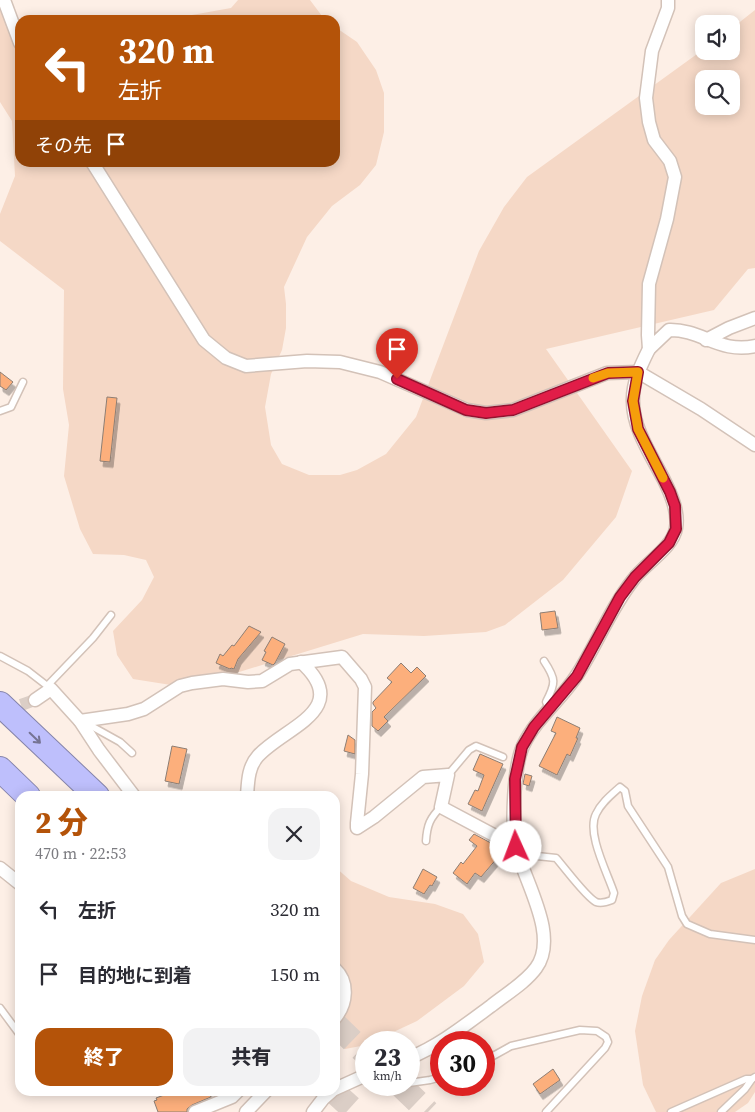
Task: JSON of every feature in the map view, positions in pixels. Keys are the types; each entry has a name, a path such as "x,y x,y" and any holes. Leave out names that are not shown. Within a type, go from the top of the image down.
{"highway":[{"path":"0,704 92,791"},
{"path":"0,770 23,791"}],"street":[{"path":"4,0 15,30"},
{"path":"649,349 649,284 667,219 675,177 670,161 654,140 649,122 646,98 652,51 668,8 668,0"},
{"path":"95,167 204,340 226,358 246,366 307,361 340,362 380,372 466,410 486,413 513,410 608,373 638,372 701,409 755,445"},
{"path":"706,340 729,328 755,318"},
{"path":"420,1053 462,1028 520,984 537,967 545,943 543,924 517,851 515,779 522,747 534,727 577,676 620,597 635,577 669,543 676,529 675,506 670,492 638,429 633,401 638,372 649,349 669,330 682,330 725,346 742,349 755,346"},
{"path":"80,720 128,714 144,709 180,686 192,683 223,679 248,682 262,681 290,664 342,656 361,679 365,687 362,774 356,823 358,828 423,776 448,775 441,806 517,851"},
{"path":"247,791 248,775 258,757 280,738 305,722 319,702 320,687 312,672 301,662"},
{"path":"35,700 49,688 80,720 99,750 130,791"},
{"path":"0,868 15,880"},
{"path":"340,975 345,984 344,1000 340,1008"},
{"path":"340,1087 355,1080"},
{"path":"195,1112 233,1096"},
{"path":"246,1112 261,1096"},
{"path":"313,1112 327,1096"}],"lane":[{"path":"0,411 11,408 23,382"},
{"path":"0,656 28,671 49,688 111,615"},
{"path":"544,661 554,680 546,702 550,708"},
{"path":"80,720 120,742 132,753"},
{"path":"448,775 469,750 476,746 503,756"},
{"path":"517,851 556,858 585,892 597,902 612,900 614,894 594,839 594,816 603,803 620,787 624,791 628,806 668,867 682,916 687,924 710,934 755,940"},
{"path":"426,841 427,828 431,817 441,806"},
{"path":"0,1008 15,1028"},
{"path":"495,1055 512,1046 580,1030 597,1031 606,1037 608,1042 605,1048 546,1112"},
{"path":"671,1112 746,1079 753,1078"},
{"path":"721,1112 745,1090 753,1078"}],"shaded area":[{"path":"238,0 310,0 321,15 192,15 231,8"},
{"path":"755,10 755,268 748,269 714,310 546,349 632,471 616,517 563,580 505,625 486,632 424,636 363,634 236,673 171,685 133,679 117,655 113,631 142,600 154,577 146,560 124,555 93,554 80,529 64,476 69,425 63,389 64,290 0,241 0,214 15,176 12,121 0,102 0,11 15,18 15,167 340,167 340,30 357,42 376,70 384,93 384,132 376,165 360,185 332,206 307,237 284,287 286,328 282,350 271,374 265,407 271,445 282,464 309,475 340,475 357,470 386,454 416,417 479,251 504,207 527,177 695,56 695,60 740,60 740,22"},
{"path":"755,869 755,1092 748,1103 735,1112 656,1112 643,1085 635,1031 642,996 655,960 669,940 721,883"},
{"path":"340,871 351,881 389,897 435,904 463,914 478,934 484,962 464,986 417,1021 396,1031 355,1031 355,1047 345,1049 340,1043"}],"building":[{"path":"0,372 13,382 6,390 0,386"},
{"path":"107,397 117,398 110,462 100,461"},
{"path":"555,611 558,628 542,630 540,613"},
{"path":"249,626 261,632 238,659 234,669 216,663 220,654 223,656 232,645 234,646"},
{"path":"272,637 285,644 273,665 262,660 266,652 264,651"},
{"path":"401,663 411,673 417,667 426,676 384,717 388,721 378,731 372,726 372,712 376,708 373,702 392,682 387,678"},
{"path":"557,717 580,728 570,756 567,754 557,775 539,766 556,733 551,731"},
{"path":"348,735 355,740 355,754 344,751"},
{"path":"172,746 187,749 179,784 165,781"},
{"path":"480,754 503,764 482,811 468,804 475,790 478,791 484,775 473,770"},
{"path":"525,774 532,776 529,786 523,784"},
{"path":"474,834 504,850 481,877 475,873 467,884 453,873 477,846 469,840"},
{"path":"423,869 437,877 424,894 413,888"},
{"path":"553,1069 560,1080 540,1094 533,1084"},
{"path":"161,1096 211,1097 192,1105 187,1109 187,1112 158,1112 154,1101 157,1100 156,1098"}],"tunnel":[{"path":"4,711 35,700"},
{"path":"340,1029 355,1043"},
{"path":"338,1096 356,1112"},
{"path":"411,1096 428,1112"}],"slow traffic":[{"path":"593,378 608,373 638,372 633,401 638,429 663,478"}],"route":[{"path":"397,379 466,410 486,413 513,410 560,390 608,373 638,372 633,401 638,429 670,492 675,506 676,529 669,543 635,577 620,597 577,676 534,727 522,747 515,779 516,847"}]}
